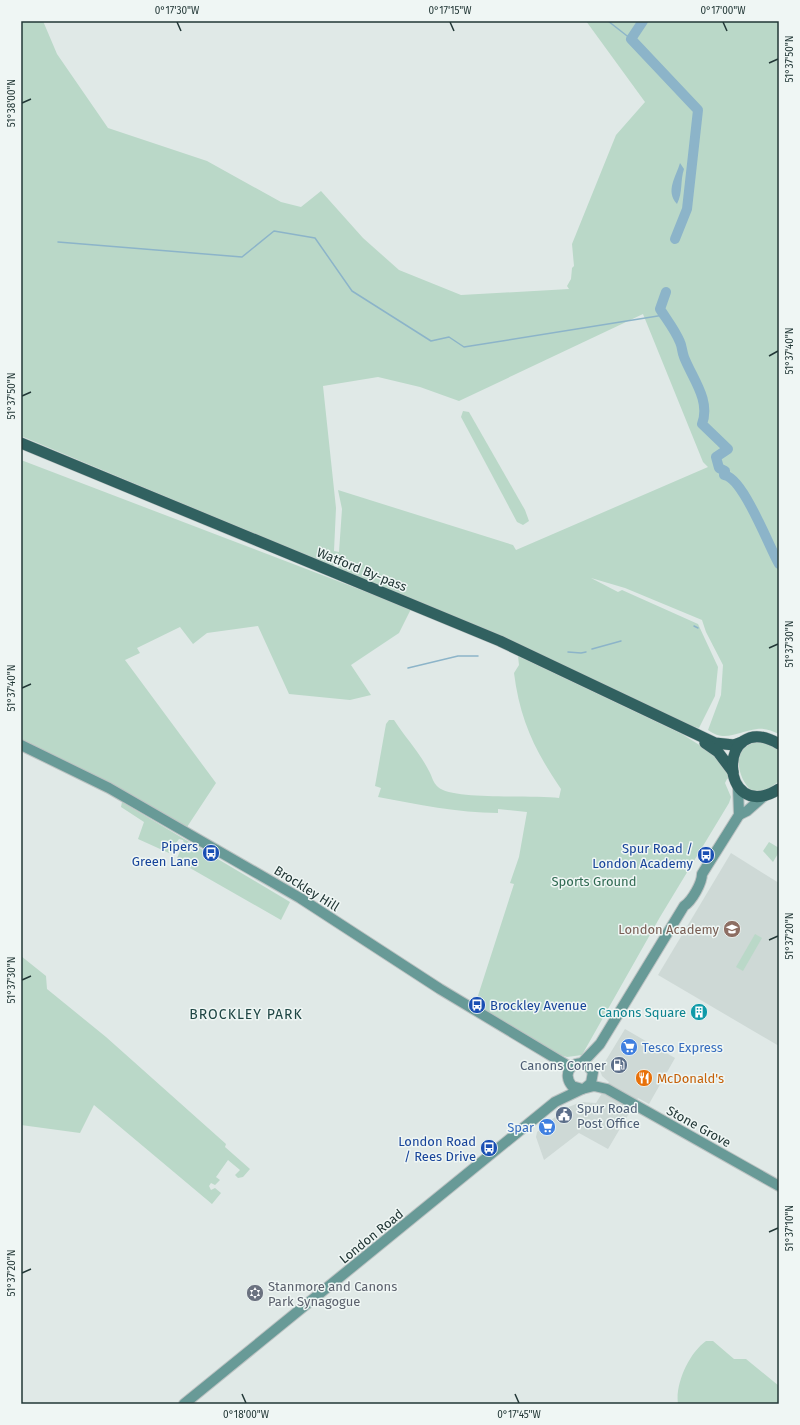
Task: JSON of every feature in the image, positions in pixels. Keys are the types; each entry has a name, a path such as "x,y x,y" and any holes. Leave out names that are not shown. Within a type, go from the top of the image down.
{"highway":[{"name":"Watford By-pass","path":"21,443 493,638 688,731 723,745 734,745 754,738 778,741"},
{"name":"Watford By-pass","path":"688,731 718,752 733,773"},
{"path":"688,731 724,739 758,732 778,741"},
{"path":"742,742 733,754 732,762 733,773 738,787 748,796 764,796 779,789"}],"main road":[{"name":"Brockley Hill","path":"21,746 109,788 300,898 440,989 570,1067"},
{"path":"738,787 739,815"},
{"path":"592,1072 588,1066 582,1063 576,1063 570,1067 567,1078 572,1086 583,1088 591,1083 592,1072 592,1063 600,1044 684,906 688,904 702,880 702,874 739,815 747,811 764,796"},
{"path":"582,1063 600,1044"},
{"name":"Stone Grove","path":"592,1072 607,1089"},
{"name":"London Road","path":"555,1102 564,1090 567,1078"},
{"name":"Stone Grove","path":"583,1088 594,1086 607,1089 779,1186"},
{"name":"London Road","path":"184,1404 555,1102 583,1088"}],"shaded area":[{"name":"London Academy","path":"731,853 779,883 779,1046 658,975"},
{"path":"625,1029 675,1058 649,1104 638,1098 608,1149 579,1133 544,1160 536,1137 537,1132 566,1108 581,1102 596,1103 609,1082 602,1076 600,1070"}],"green space":[{"path":"21,21 43,21 57,54 108,128 207,161 281,202 301,207 321,191 363,238 399,270 461,295 569,289 567,286 571,279 572,268 574,266 572,244 616,135 645,102 586,21 779,21 779,734 760,729 720,736 708,730 721,695 723,665 706,632 702,620 625,588 591,578 618,592 622,590 698,624 718,667 715,696 699,728 683,724 338,569 338,563 334,562 334,567 21,436","holes":["643,314 703,462 708,467 516,550 513,545 338,490 342,509 339,552 334,551 336,508 323,386 378,377 420,387 459,401"]},
{"path":"463,411 469,412 525,510 529,521 523,525 517,522 461,417"},
{"path":"21,460 411,609 399,633 351,665 371,695 350,700 289,694 258,626 207,633 193,644 180,627 137,648 140,653 125,660 216,783 187,827 134,796 21,741"},
{"name":"Sports Ground","path":"518,656 682,734 712,753 732,777 727,779 725,783 731,797 729,803 660,917 582,1055 567,1057 557,1054 475,1005 514,884 510,883 519,857 527,812 498,809 498,813 483,813 423,805 378,797 381,788 375,786 386,724 389,720 394,720 421,758 438,787 460,794 477,796 559,798 561,789 536,748 520,706 514,673 519,665"},
{"path":"758,741 779,747 779,781 766,791 752,791 742,777 739,765 739,759 744,748"},
{"path":"122,802 290,902 281,920 176,860 184,843 183,840 179,839 169,853 138,839 144,822 121,807"},
{"path":"769,842 779,848 779,852 773,862 763,851"},
{"path":"755,934 762,938 743,971 736,967"},
{"path":"21,956 46,976 47,989 106,1037 226,1144 225,1147 250,1169 243,1177 238,1178 235,1175 240,1170 228,1160 216,1177 220,1180 215,1185 211,1183 209,1186 211,1190 215,1188 221,1193 212,1204 94,1105 80,1133 21,1125"},
{"path":"706,1341 713,1341 734,1359 746,1359 779,1386 779,1404 678,1404 679,1387 684,1370 694,1353"}],"water":[{"path":"680,163 684,169 677,204 672,194 672,184"}],"waterway":[{"path":"608,21 631,39"},
{"path":"643,21 631,39 698,110 687,209 675,239"},
{"path":"58,242 242,257 274,231 315,238 352,291 431,341 449,337 464,347 664,315"},
{"path":"666,292 660,309 681,344 684,357 699,389 704,406 702,424 728,449 716,457 719,468 725,471 724,475 731,479 739,487 755,514 779,564"},
{"path":"694,626 698,628"},
{"path":"592,649 621,641"},
{"path":"568,652 586,652"},
{"path":"408,668 458,656 478,656"}],"place":[{"name":"Pipers Green Lane","path":"211,853"},
{"name":"Spur Road / London Academy","path":"706,855"},
{"name":"London Academy","path":"732,929"},
{"name":"Brockley Avenue","path":"477,1005"},
{"name":"Canons Square","path":"699,1012"},
{"name":"Tesco Express","path":"629,1047"},
{"name":"Canons Corner","path":"619,1065"},
{"name":"McDonald's","path":"644,1078"},
{"name":"Spur Road Post Office","path":"564,1115"},
{"name":"Spar","path":"547,1127"},
{"name":"London Road / Rees Drive","path":"489,1148"},
{"name":"Stanmore and Canons Park Synagogue","path":"255,1293"}],"district":[{"name":"BROCKLEY PARK","path":"246,1014"}]}
